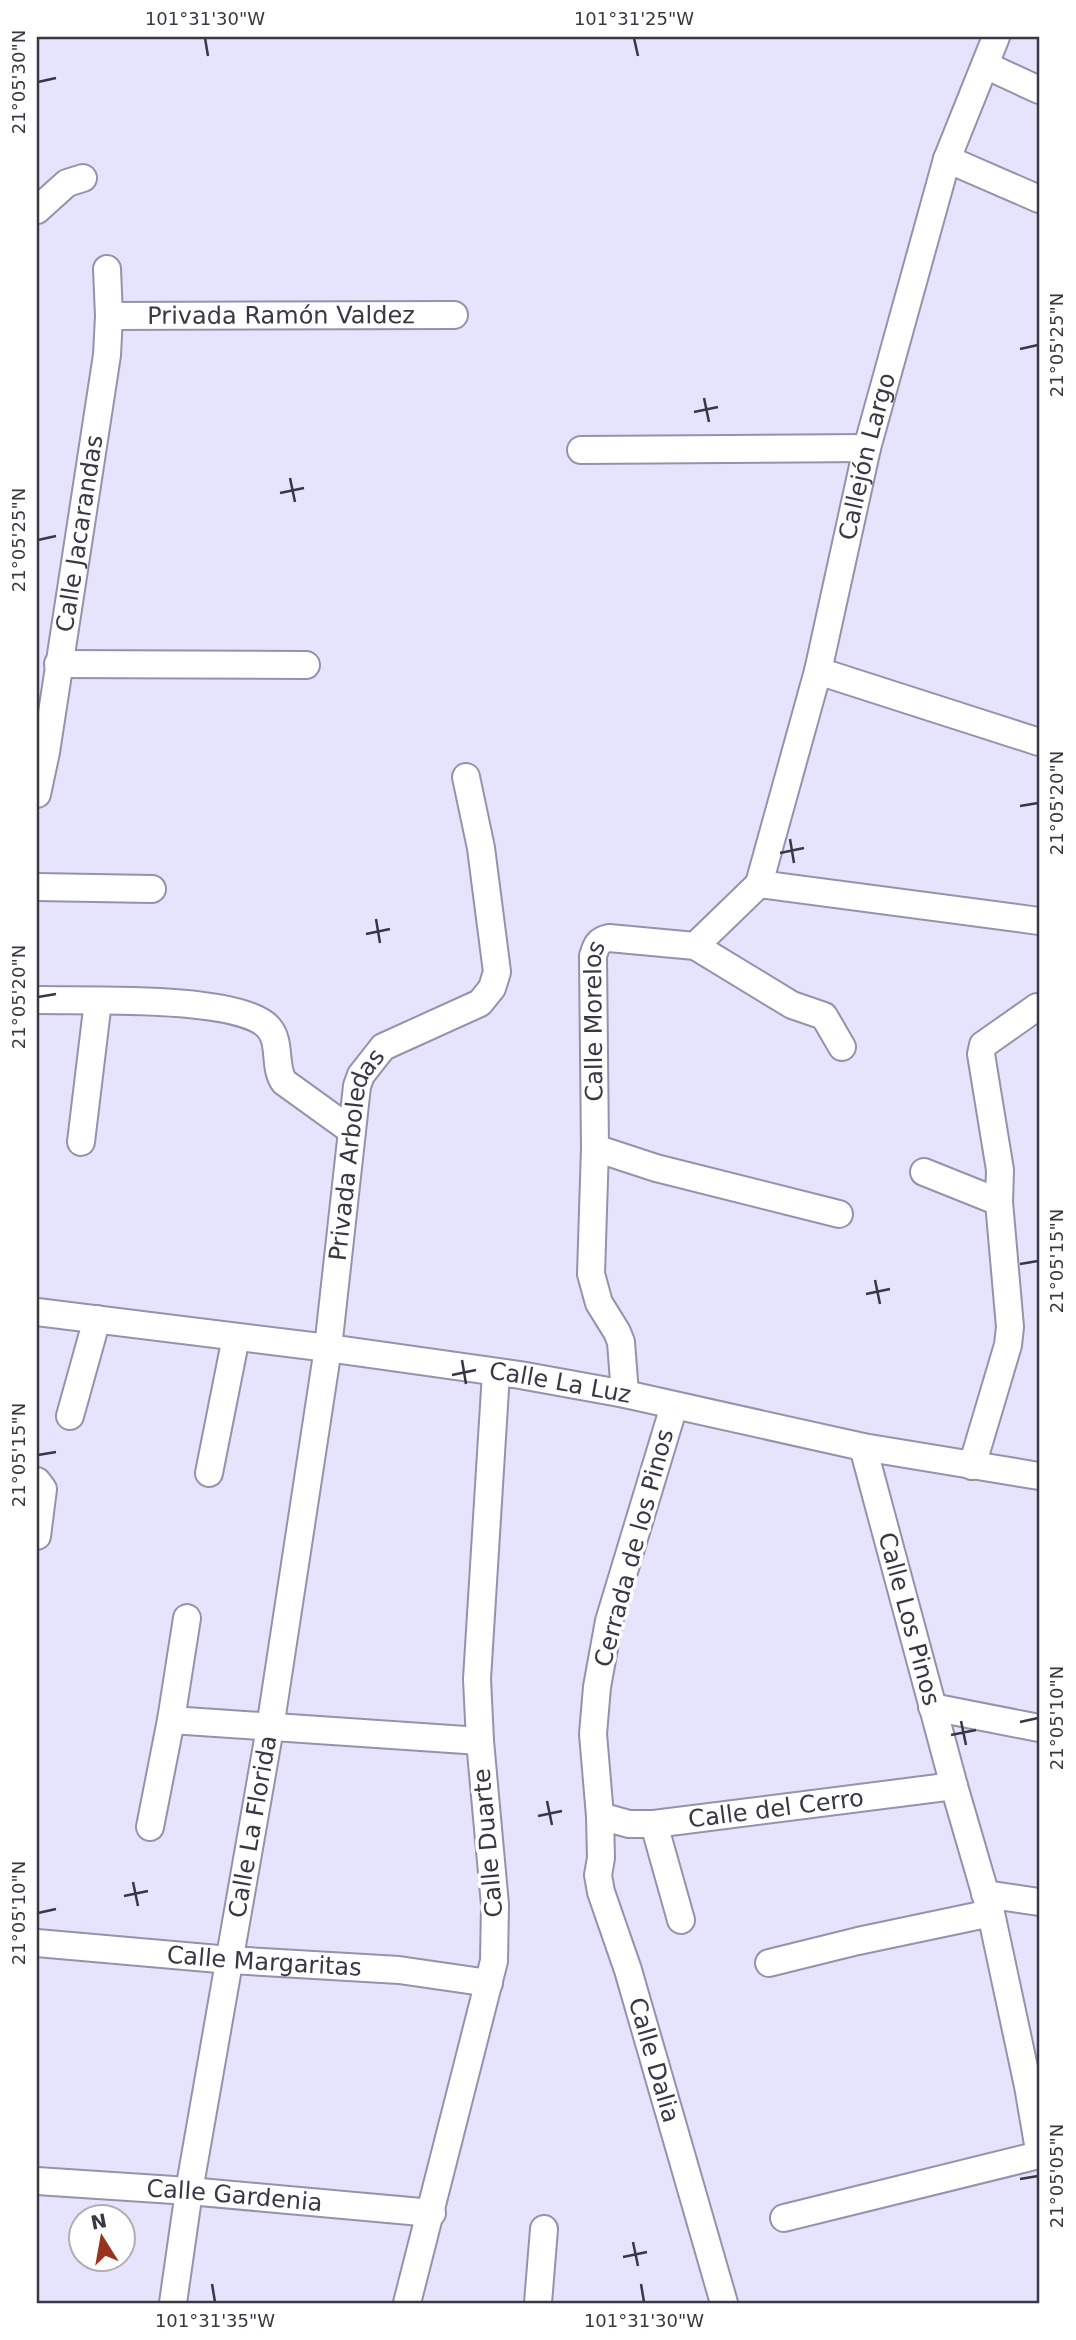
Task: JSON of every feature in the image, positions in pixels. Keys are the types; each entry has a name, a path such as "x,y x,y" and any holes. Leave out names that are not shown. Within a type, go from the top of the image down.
{"street":[{"name":"Callejón Largo","path":"759,884 818,671 867,447 947,159 996,37"},
{"path":"985,65 1039,90"},
{"path":"947,159 1039,199"},
{"path":"37,210 67,183 83,178"},
{"name":"Calle Jacarandas","path":"37,794 107,355 107,269"},
{"name":"Privada Ramón Valdez","path":"109,316 454,315"},
{"path":"581,450 867,447"},
{"path":"58,664 306,665"},
{"path":"818,671 1039,742"},
{"name":"Privada Arboledas","path":"328,1348 357,1086 361,1075 383,1046 480,1003 492,988 497,972 481,848 466,777"},
{"path":"842,1047 824,1016 792,1005 695,946 759,884 1039,921"},
{"path":"37,887 152,889"},
{"name":"Calle Morelos","path":"625,1394 621,1342 599,1303 591,1274 595,1148 593,956 595,948 602,940 609,938 695,946"},
{"path":"37,1000 180,1002 254,1017 266,1024 272,1032 279,1075 284,1082 352,1131"},
{"path":"81,1142 98,1001"},
{"path":"972,1466 1010,1327 999,1202 1000,1170 984,1086 981,1054 983,1045 1037,1007"},
{"path":"595,1148 656,1168 839,1214"},
{"path":"924,1172 999,1202"},
{"name":"Calle La Luz","path":"37,1312 328,1348 508,1374 625,1394 863,1447 1039,1476"},
{"path":"70,1416 97,1319"},
{"path":"209,1473 236,1337"},
{"name":"Calle La Florida","path":"173,2303 189,2192 270,1728 328,1348"},
{"name":"Calle Duarte","path":"407,2303 432,2214 452,2123 494,1961 495,1905 477,1679 508,1374"},
{"name":"Cerrada de los Pinos","path":"600,1816 593,1734 601,1660 609,1621 674,1406"},
{"name":"Calle Los Pinos","path":"863,1447 988,1904 1034,2086 1039,2153"},
{"path":"37,1481 43,1489 43,1497 37,1536"},
{"path":"150,1827 187,1618"},
{"path":"932,1707 1039,1728"},
{"path":"171,1720 480,1741"},
{"name":"Calle del Cerro","path":"600,1816 629,1824 654,1824 954,1786"},
{"name":"Calle Dalia","path":"600,1816 601,1858 598,1875 601,1892 628,1970 724,2303"},
{"path":"654,1824 681,1920"},
{"path":"769,1964 988,1904 1039,1902"},
{"name":"Calle Margaritas","path":"37,1943 230,1960 398,1970 489,1983"},
{"path":"783,2218 1039,2153"},
{"name":"Calle Gardenia","path":"37,2181 432,2214"},
{"path":"538,2303 544,2229"}]}
